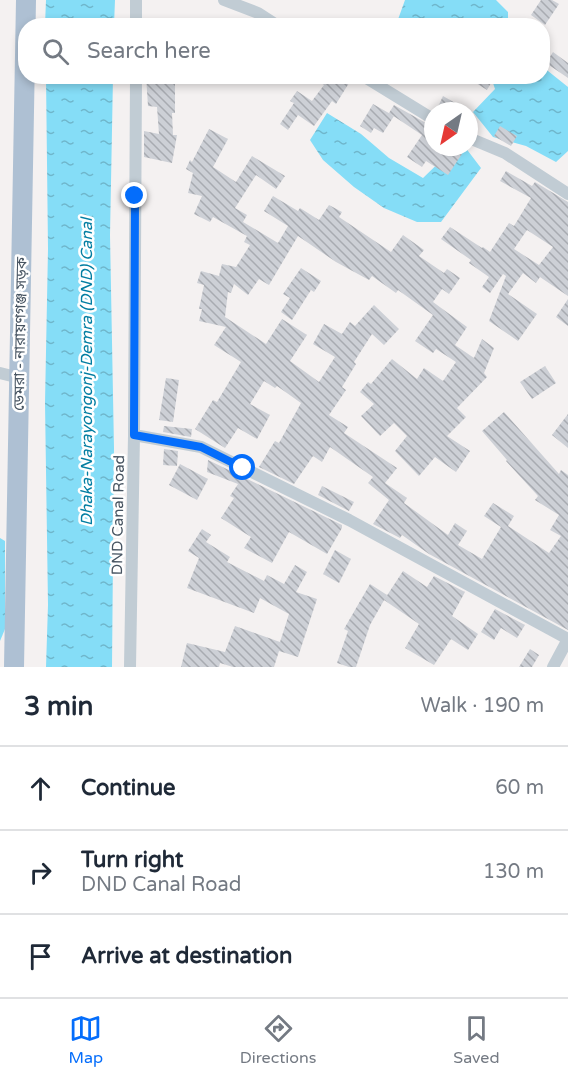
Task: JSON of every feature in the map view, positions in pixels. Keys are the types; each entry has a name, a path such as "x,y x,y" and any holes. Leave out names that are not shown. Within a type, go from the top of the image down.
{"main road":[{"name":"ডেমরা - নারায়ণগঞ্জ সড়ক","path":"26,0 26,18"},
{"name":"ডেমরা - নারায়ণগঞ্জ সড়ক","path":"14,667 25,84"}],"street":[{"path":"136,0 136,18"},
{"path":"224,0 266,18"},
{"name":"DND Canal Road","path":"130,667 136,84"},
{"path":"376,84 424,113"},
{"path":"478,142 506,153 568,194"},
{"path":"0,373 20,378"},
{"path":"134,435 201,447 349,520 568,639 553,667"}],"water":[{"path":"46,0 115,0 114,18 45,18"},
{"path":"405,0 496,0 508,12 508,18 399,18"},
{"path":"550,73 568,87 568,151 556,162 526,146 493,137 478,118 478,107 495,89 493,84 550,84"},
{"name":"Dhaka-Narayongonj-Demra (DND) Canal","path":"46,84 113,84 110,235 114,448 112,667 46,667 48,605 45,403 48,249"},
{"path":"327,113 361,134 389,158 423,178 446,156 472,156 481,168 441,222 417,222 384,208 354,187 323,160 310,140"},
{"path":"0,538 5,541 5,629 0,641"}],"building":[{"path":"541,0 552,0 559,4 550,18 535,18 531,15"},
{"path":"553,52 568,63 568,78 550,66 550,57"},
{"path":"147,84 175,84 175,113 172,113 173,135 177,135 172,163 144,157 144,131 159,134 157,107 148,106"},
{"path":"322,84 348,84 336,104 332,101 314,126 298,115 288,130 280,124 294,103 290,101 297,91 312,101 324,85"},
{"path":"478,84 490,84 487,90"},
{"path":"443,96 453,102 440,102"},
{"path":"373,104 394,116 383,133 374,128 371,133 360,126"},
{"path":"394,105 424,122 424,156 461,156 448,175 426,161 422,167 407,157 422,135 389,113"},
{"path":"500,126 517,136 511,146 494,136"},
{"path":"209,129 228,139 213,167 236,182 252,156 285,176 276,189 256,175 235,208 247,215 243,222 278,243 288,226 264,211 273,196 298,211 300,208 319,220 329,205 342,212 339,217 391,252 403,235 424,250 419,256 444,273 447,269 460,278 449,294 442,289 433,302 467,327 455,345 474,358 482,339 494,348 484,373 487,377 457,408 466,417 447,436 470,451 456,472 435,457 419,476 395,451 407,436 394,423 380,436 361,416 374,404 360,392 368,382 371,384 392,359 417,379 424,368 443,381 456,362 436,349 433,353 415,341 433,315 398,290 396,293 372,276 369,280 336,262 298,236 269,285 259,279 248,295 234,284 231,293 228,292 225,317 266,344 282,319 307,335 290,361 319,382 335,357 313,344 324,324 342,334 350,322 355,326 374,305 399,329 384,345 372,334 354,362 356,364 342,387 346,390 329,415 348,427 344,433 397,468 385,483 407,498 404,503 448,535 455,523 467,531 458,545 482,559 501,527 484,516 493,503 514,516 508,526 549,553 561,536 550,530 559,515 535,500 538,496 482,431 504,412 559,474 561,470 568,475 568,630 429,554 402,535 400,538 373,524 389,500 368,483 373,477 330,447 322,462 313,456 294,484 259,467 275,441 279,443 301,403 277,386 275,388 264,381 250,404 270,415 257,439 238,428 225,448 195,429 213,400 217,402 241,362 214,345 226,327 199,321 204,285 197,283 201,271 219,276 222,264 236,267 250,245 244,242 247,236 213,217 210,222 194,214 202,196 188,193 193,173 186,169"},
{"path":"506,171 532,186 535,182 568,202 568,296 540,277 536,283 523,273 508,294 537,314 518,341 489,321 506,276 503,274 490,293 482,287 489,277 469,263 471,260 441,239 450,227 490,252 509,223 514,226 531,198 500,181","holes":["527,230 553,247 539,265 514,249"]},
{"path":"301,268 321,281 314,292 311,290 292,320 281,312 290,298 283,294"},
{"path":"568,299 568,326 556,317"},
{"path":"545,366 556,383 532,399 520,382"},
{"path":"166,378 179,380 173,422 159,420"},
{"path":"568,414 568,448 552,435"},
{"path":"164,426 192,429 191,437 163,432"},
{"path":"164,449 178,451 177,466 163,465"},
{"path":"208,460 342,525 327,554 289,532 272,563 244,548 251,537 221,518 234,498 230,496 238,484 207,472"},
{"path":"180,464 208,479 197,500 169,485"},
{"path":"322,486 354,502 349,511 318,495"},
{"path":"202,529 211,535 206,542 230,557 227,562 264,581 267,575 284,584 295,565 307,572 296,592 317,599 298,657 279,651 274,667 233,667 220,663 219,667 181,667 187,643 225,652 235,626 280,642 289,614 260,598 254,613 187,588 199,558 188,551"},
{"path":"335,550 351,559 339,583 323,574"},
{"path":"403,571 427,587 434,576 465,592 452,616 478,634 468,650 451,639 434,665 405,648 419,624 384,600"},
{"path":"370,584 387,595 370,625 356,667 337,663 348,631 344,629"},
{"path":"495,609 525,625 517,638 501,628 494,640 481,632"},
{"path":"530,649 539,655 532,667 519,667"}],"route":[{"path":"135,196 134,435 201,447 243,468"}]}
